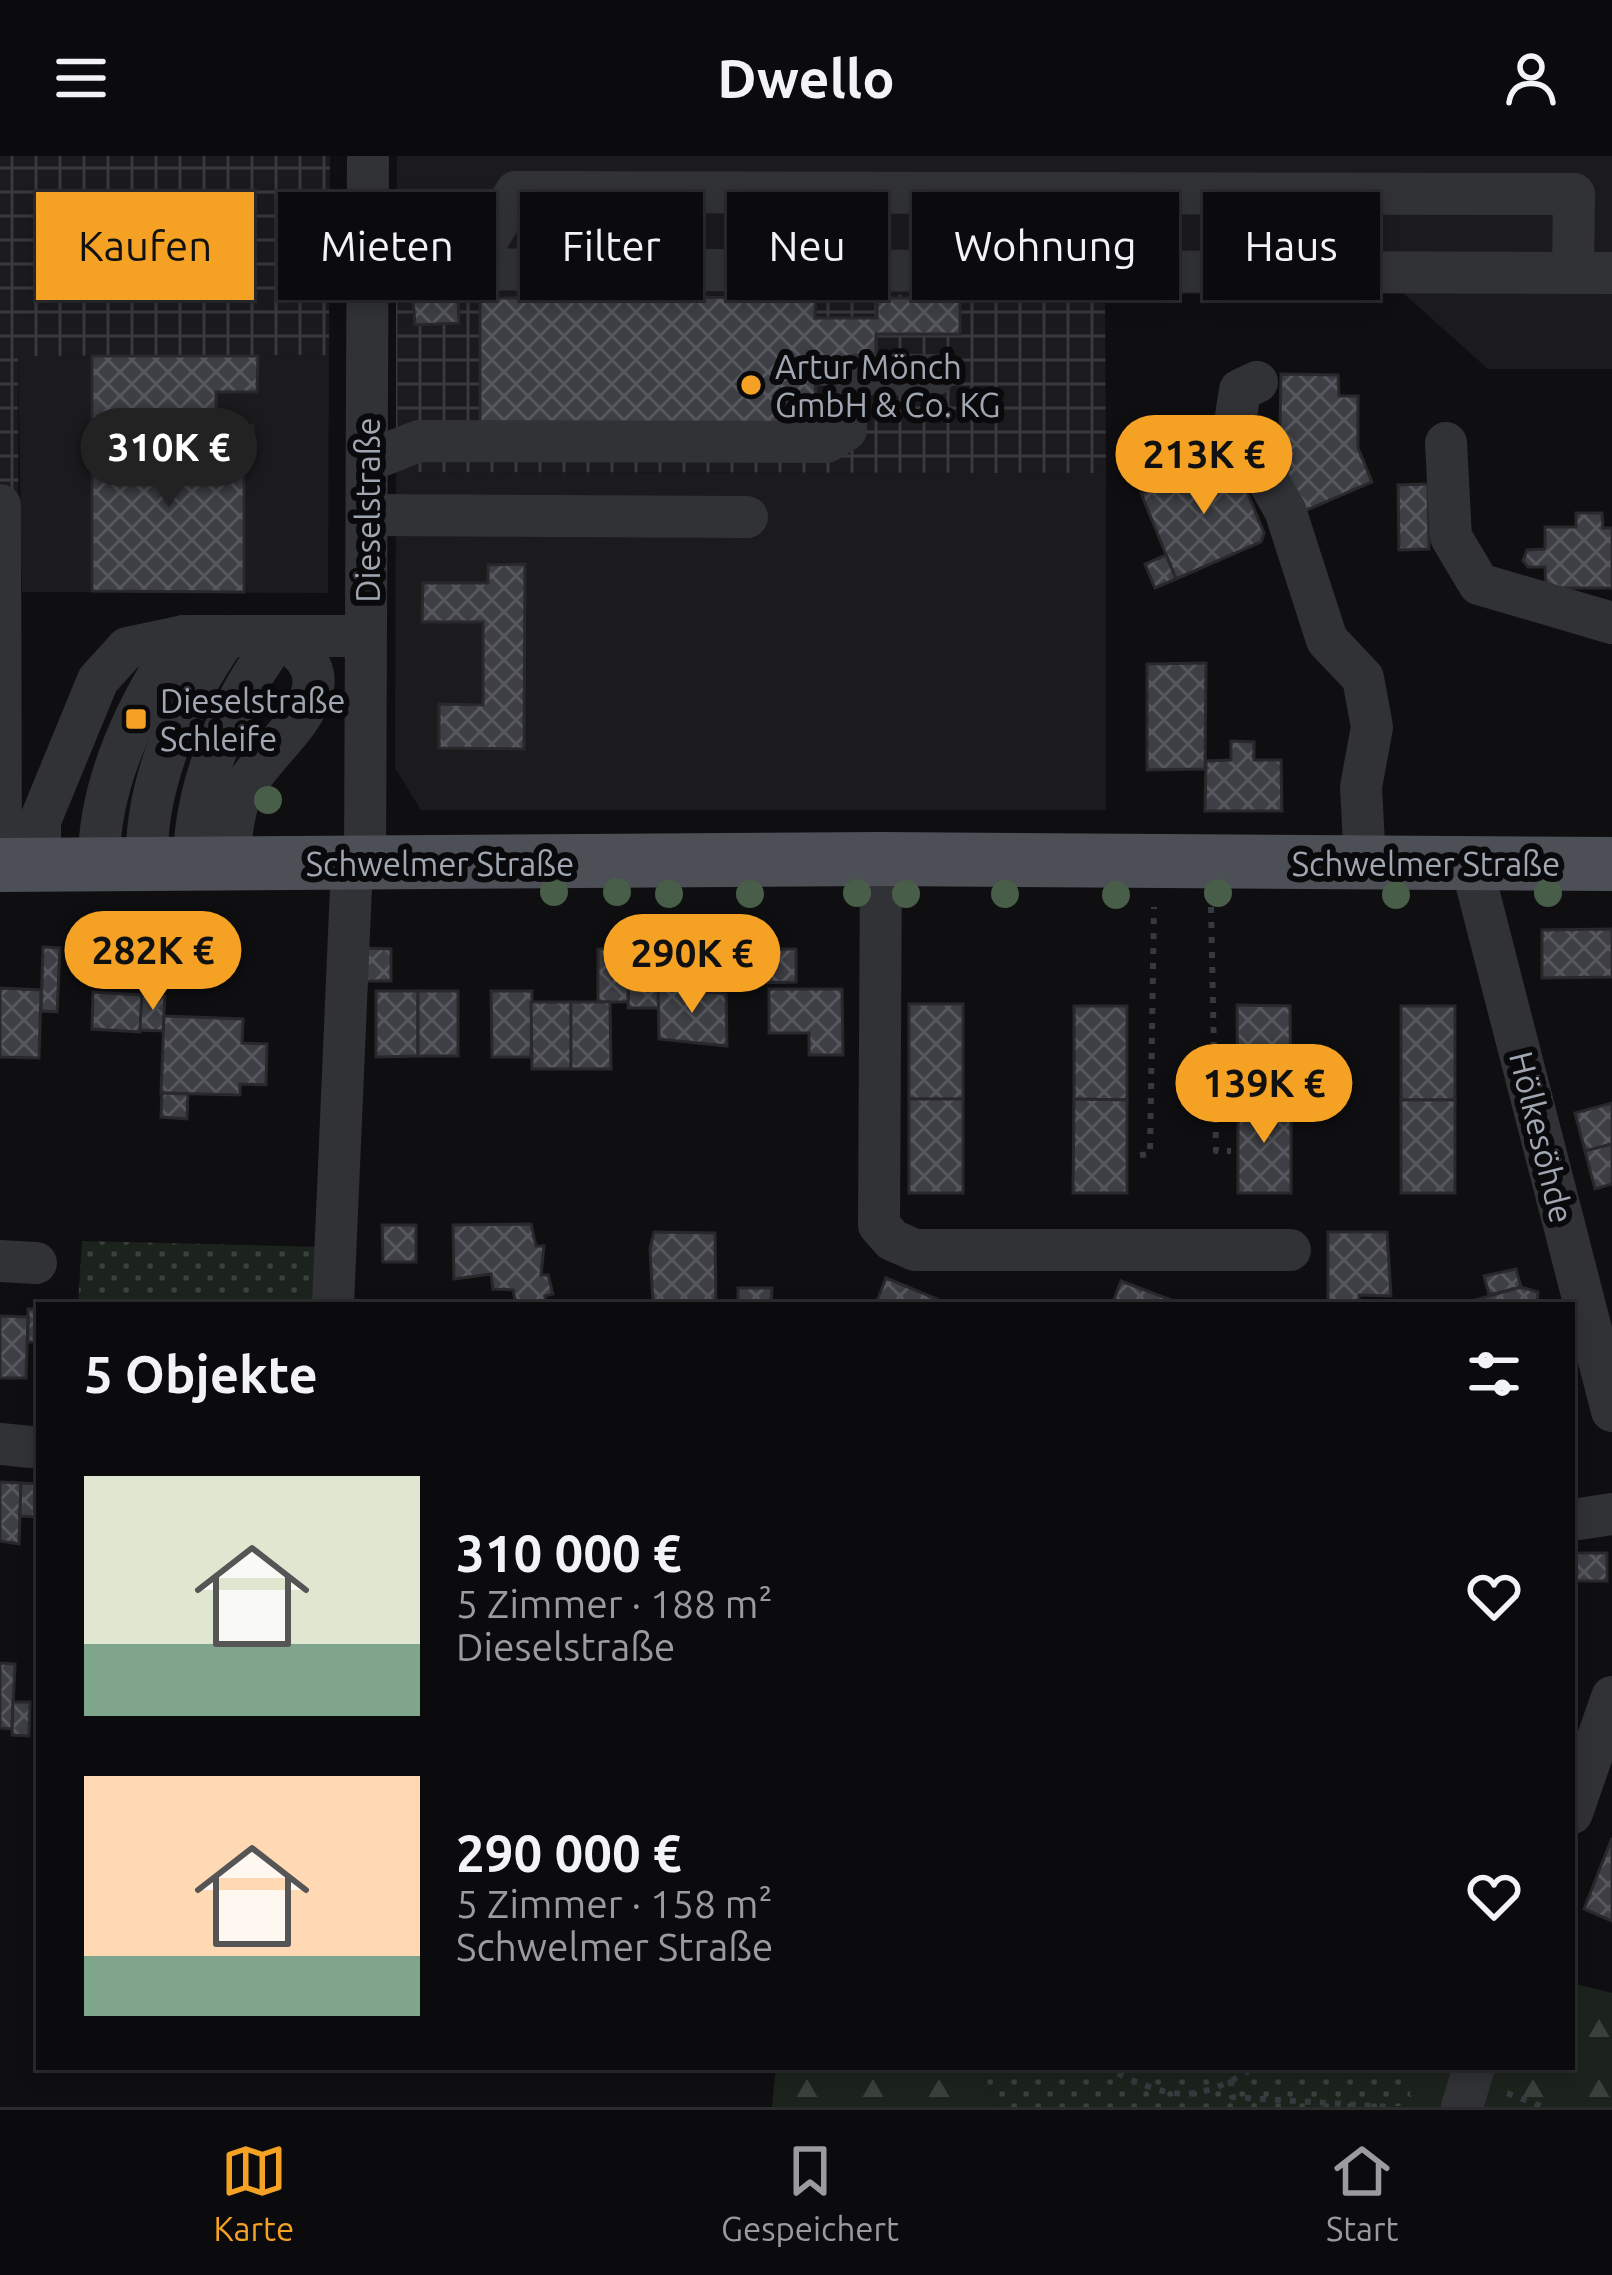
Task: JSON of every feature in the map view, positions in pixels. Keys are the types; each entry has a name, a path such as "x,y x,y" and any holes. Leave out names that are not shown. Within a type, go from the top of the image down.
{"main road":[{"name":"Schwelmer Straße","path":"14,864 881,860 1612,864"}],"street":[{"name":"Dieselstraße","path":"367,192 368,156"},
{"path":"496,225 516,192 1574,194 1592,273 496,272"},
{"name":"Dieselstraße","path":"333,1302 358,864 368,515 366,300"},
{"path":"368,461 419,441 827,442 846,430 845,390 860,374 934,374"},
{"path":"1257,382 1240,390 1235,423 1285,510 1327,640 1364,678 1372,727 1361,787 1365,862"},
{"path":"1447,442 1451,537 1479,584 1612,622"},
{"path":"0,505 1,748 14,864"},
{"path":"368,515 747,517"},
{"path":"14,864 40,820 98,680 127,648 184,636 365,636"},
{"path":"167,864 98,821 149,685 184,636"},
{"path":"167,864 145,821 195,681 227,636"},
{"path":"167,864 242,792 311,698 315,672 302,650 279,637"},
{"path":"167,864 194,821 244,683 279,637"},
{"path":"881,860 879,1226 892,1240 915,1250 1290,1250"},
{"name":"Hölkesöhde","path":"1471,863 1612,1412"},
{"path":"1575,1520 1612,1514"},
{"path":"1575,1804 1612,1697"},
{"path":"1462,2107 1473,2070"}],"path":[{"path":"1139,1155 1150,1154 1155,861"},
{"path":"1211,862 1216,1151 1232,1151"},
{"path":"1214,1052 1232,1052"},
{"path":"1140,1054 1152,1054"},
{"path":"1111,2070 1179,2099"},
{"path":"1163,2107 1249,2070"},
{"path":"1231,2080 1232,2097 1391,2107"}],"shaded area":[{"path":"0,156 330,156 330,192 278,192 278,300 329,300 329,355 18,356 19,809 0,809"},
{"path":"397,156 1612,156 1612,369 1488,369 1403,293 1380,293 1380,192 1203,192 1203,294 1179,294 1179,192 912,192 912,295 888,295 888,192 727,192 727,296 703,296 703,192 520,192 520,297 496,297 496,192 397,192"},
{"name":"Artur Mönch GmbH & Co. KG","path":"888,295 912,295 912,300 1105,300 1106,473 396,472 396,300 703,300 703,296 727,296 727,300 888,300"},
{"path":"329,355 328,593 22,592 18,356"},
{"path":"396,472 1106,473 1106,810 421,810 395,768"}],"green space":[{"path":"82,1241 324,1247 322,1302 78,1302"},
{"path":"1575,1984 1612,1993 1612,2107 1394,2107 1407,2104 1417,2070 1575,2070"},
{"path":"776,2070 981,2070 1000,2107 772,2107"},
{"path":"981,2070 1417,2070 1407,2105 1394,2107 1000,2107"}],"building":[{"path":"888,298 960,300 960,334 876,334 876,360 815,360 816,430 480,431 480,300 816,300 815,318 877,318 877,300"},
{"path":"413,300 458,300 459,323 415,325"},
{"path":"92,356 258,356 257,392 216,392 216,431 92,431"},
{"path":"1281,374 1338,375 1339,396 1358,396 1358,448 1372,482 1293,516 1279,481"},
{"path":"218,426 253,426 253,462 244,462 244,592 92,591 92,431 216,431"},
{"path":"1232,455 1264,533 1261,542 1176,579 1141,493"},
{"path":"1428,484 1429,549 1399,550 1398,485"},
{"path":"1576,513 1602,513 1603,528 1612,528 1612,588 1546,588 1545,567 1528,567 1523,561 1527,550 1545,549 1545,527 1576,527"},
{"path":"1166,555 1176,579 1155,588 1145,564"},
{"path":"525,564 524,749 439,748 439,704 483,705 483,622 422,622 423,583 488,583 488,565"},
{"path":"1206,663 1205,769 1147,770 1147,664"},
{"path":"1231,741 1254,742 1254,760 1281,760 1282,811 1205,811 1206,761 1231,760"},
{"path":"1612,929 1612,977 1542,978 1542,930"},
{"path":"43,947 60,948 57,1012 41,1011"},
{"path":"361,948 391,949 391,981 360,981"},
{"path":"598,949 628,949 628,1002 598,1002"},
{"path":"752,949 796,949 796,982 752,983"},
{"path":"629,977 658,978 659,1008 628,1008"},
{"path":"658,987 726,994 727,1046 659,1039"},
{"path":"0,988 41,990 39,1058 0,1057"},
{"path":"769,989 842,989 843,1055 809,1055 809,1033 769,1033"},
{"path":"376,991 418,991 418,1056 376,1057"},
{"path":"418,991 458,991 458,1056 418,1056"},
{"path":"491,991 532,991 531,1057 492,1057"},
{"path":"93,992 142,995 140,1032 92,1029"},
{"path":"142,995 165,996 163,1031 140,1030"},
{"path":"531,1002 571,1002 571,1069 532,1069"},
{"path":"571,1002 610,1002 611,1069 571,1069"},
{"path":"909,1004 963,1004 963,1099 909,1099"},
{"path":"1237,1005 1290,1006 1291,1100 1238,1099"},
{"path":"1074,1006 1127,1006 1127,1100 1074,1099"},
{"path":"1401,1006 1455,1006 1455,1100 1401,1100"},
{"path":"164,1016 243,1019 242,1043 267,1044 266,1085 240,1084 240,1095 161,1093"},
{"path":"162,1093 188,1094 187,1119 161,1117"},
{"path":"909,1099 963,1099 963,1193 909,1193"},
{"path":"1074,1099 1127,1100 1127,1193 1073,1193"},
{"path":"1238,1099 1291,1100 1291,1193 1238,1193"},
{"path":"1401,1100 1455,1100 1455,1193 1401,1193"},
{"path":"1612,1103 1612,1144 1585,1151 1575,1113"},
{"path":"1612,1144 1612,1184 1595,1189 1585,1151"},
{"path":"531,1224 536,1246 544,1246 541,1275 548,1275 553,1294 545,1296 546,1302 515,1302 513,1290 493,1289 491,1274 454,1279 453,1225"},
{"path":"382,1225 416,1225 416,1262 383,1262"},
{"path":"654,1232 715,1233 716,1302 653,1302 650,1249"},
{"path":"1328,1232 1387,1232 1391,1296 1359,1295 1359,1302 1328,1302"},
{"path":"1516,1269 1521,1287 1489,1295 1484,1276"},
{"path":"886,1278 941,1302 877,1302"},
{"path":"1121,1281 1172,1302 1113,1302"},
{"path":"1521,1287 1538,1292 1537,1302 1468,1302"},
{"path":"738,1288 772,1288 771,1302 738,1302"},
{"path":"28,1309 36,1309 36,1342 28,1342"},
{"path":"0,1316 28,1317 26,1378 0,1378"},
{"path":"0,1482 21,1483 19,1544 0,1541"},
{"path":"21,1483 36,1484 36,1517 20,1516"},
{"path":"1575,1553 1607,1553 1607,1581 1575,1581"},
{"path":"0,1663 15,1664 12,1729 0,1728"},
{"path":"13,1702 30,1702 29,1736 12,1735"},
{"path":"1612,1838 1612,1921 1584,1909"}],"place":[{"name":"Artur Mönch GmbH & Co. KG","path":"751,385"},
{"name":"Dieselstraße Schleife","path":"136,719"}]}
